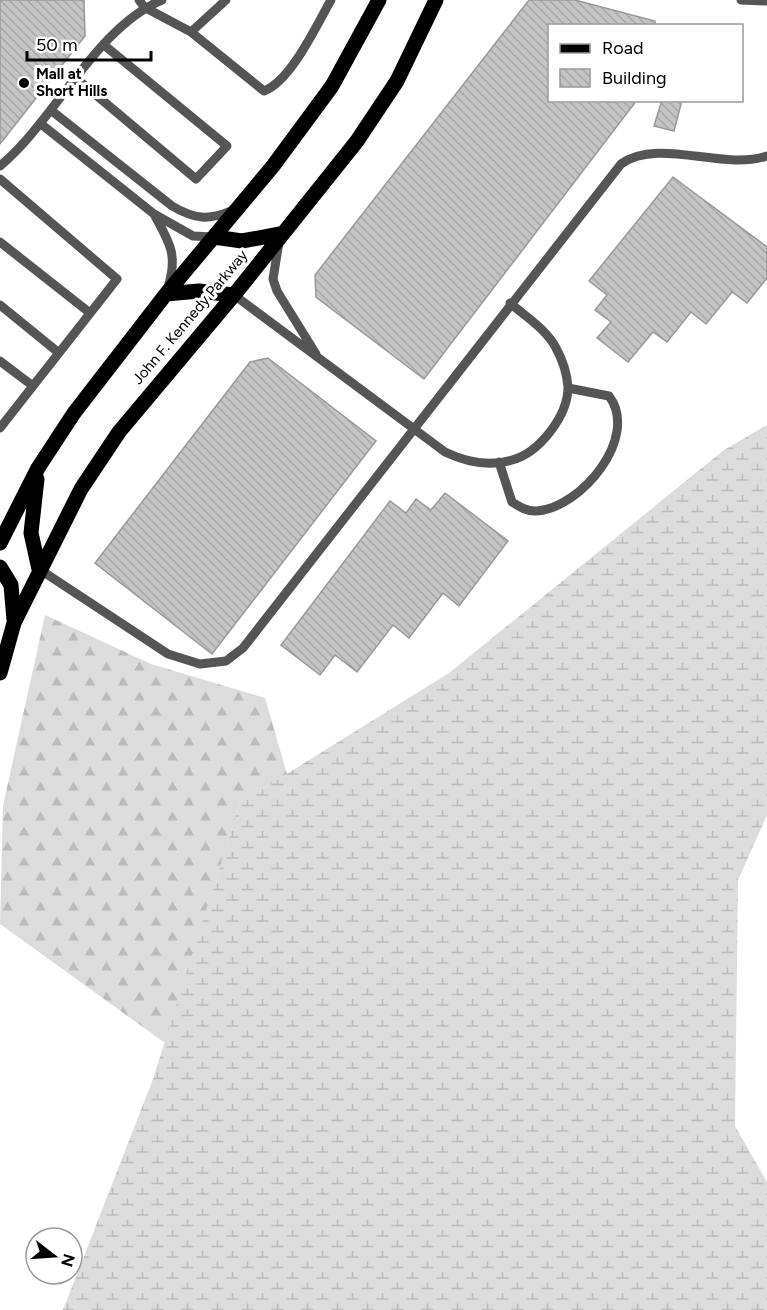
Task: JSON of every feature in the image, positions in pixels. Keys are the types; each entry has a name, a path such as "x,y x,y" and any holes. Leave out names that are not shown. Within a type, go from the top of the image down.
{"main road":[{"name":"John F. Kennedy Parkway","path":"0,543 38,468 113,360 238,208 332,86 379,0"},
{"name":"John F. Kennedy Parkway","path":"0,673 14,623 81,489 119,432 234,296 280,234 357,141 397,81 431,5"},
{"path":"214,237 242,241 280,234"},
{"path":"166,294 199,291 234,296"},
{"path":"38,468 31,533 39,569"},
{"path":"0,567 11,585 14,623"}],"lane":[{"path":"0,166 41,124 104,45 142,4 162,0"},
{"path":"190,32 226,0"},
{"path":"142,4 190,32 264,91 275,87 306,45 331,0"},
{"path":"741,0 767,1"},
{"path":"77,80 196,179 227,146 104,45"},
{"path":"52,111 172,206 191,217 220,216 238,208"},
{"path":"41,124 154,214 193,236 214,237"},
{"path":"39,569 168,654 200,664 226,661 243,648 612,172 631,156 655,153 751,161 767,156"},
{"path":"0,179 117,279 1,424"},
{"path":"154,214 170,244 174,261 166,294"},
{"path":"280,234 273,279 277,291 319,358"},
{"path":"0,242 90,313"},
{"path":"234,296 445,452 464,461 499,462 513,460 540,442 553,427 563,408 568,388 564,367 555,346 542,330 510,303"},
{"path":"0,305 59,353"},
{"path":"0,361 33,386"},
{"path":"499,462 512,502 535,512 565,503 590,482 605,463 612,445 618,426 617,410 609,396 568,388"}],"green space":[{"path":"767,425 767,815 738,880 735,1126 767,1182 767,1310 63,1310 72,1286 84,1286 84,1256 153,1079 240,803 449,673 724,450"},
{"path":"45,615 151,664 265,698 287,774 240,803 165,1043 0,924 3,806"}],"building":[{"name":"Mall at Short Hills","path":"0,0 84,0 85,36 0,144"},
{"path":"529,0 575,0 655,21 655,24 548,24 548,102 635,102 424,379 316,297 315,275"},
{"path":"661,102 681,102 674,131 654,126"},
{"path":"673,177 767,247 767,278 747,303 732,292 706,324 691,312 667,342 653,332 628,362 597,338 611,322 595,310 607,295 589,281"},
{"path":"268,358 376,441 212,654 95,563 250,362"},
{"path":"445,493 508,541 459,606 443,593 409,638 393,625 357,672 335,655 320,675 281,645 390,501 406,513 416,499 431,510"}],"place":[{"name":"Mall at Short Hills","path":"24,83"}]}
